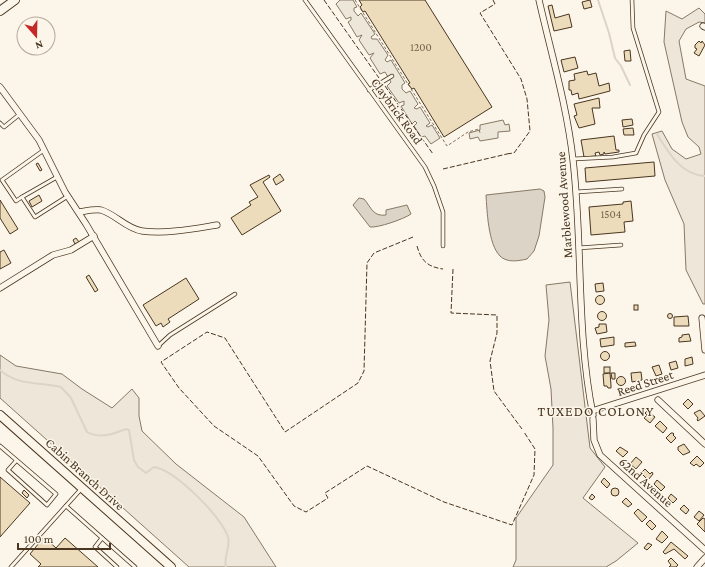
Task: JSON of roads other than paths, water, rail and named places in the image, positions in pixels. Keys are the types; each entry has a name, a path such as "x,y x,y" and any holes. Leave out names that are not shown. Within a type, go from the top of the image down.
{"street":[{"path":"0,11 15,0"},
{"name":"Marblewood Avenue","path":"539,0 568,126 573,160 576,192 582,323 593,415"},
{"path":"0,87 44,150 68,196 94,236 158,346"},
{"path":"79,212 102,210 121,222 141,231 175,232 217,225"},
{"path":"0,288 53,255 71,250 94,236"},
{"path":"702,318 705,350"},
{"name":"Reed Street","path":"593,415 705,376"},
{"path":"658,400 705,444"},
{"name":"Cabin Branch Drive","path":"0,415 171,567"},
{"name":"62nd Avenue","path":"593,415 594,440 600,455 705,550"},
{"path":"697,567 705,558"}],"lane":[{"name":"Claybrick Road","path":"305,0 425,167 434,186 443,212 443,246"},
{"path":"573,160 614,157 636,153 644,136 659,112 633,28 632,0"},
{"path":"369,90 392,76"},
{"path":"0,123 4,127 20,114"},
{"path":"44,150 2,180 16,201 57,177"},
{"path":"576,192 622,189"},
{"path":"22,197 35,217 68,196"},
{"path":"578,248 621,245"},
{"path":"158,346 170,335 235,294"},
{"path":"0,446 56,494 47,505 8,470 16,461"},
{"path":"11,567 82,488"},
{"path":"66,506 135,567"},
{"path":"102,538 95,548 117,567"}],"waterway":[{"path":"598,0 609,33 615,58 621,66 630,85"},
{"path":"657,134 671,155 682,167 696,175 705,176"},
{"path":"0,370 14,379 21,381 61,387 71,398 87,432 101,435 112,434 126,429 129,430 134,460 138,467 146,473 154,467 174,476 197,496 217,518 224,528 229,541 225,560 226,567"}],"district":[{"name":"TUXEDO COLONY","path":"596,411"}]}
